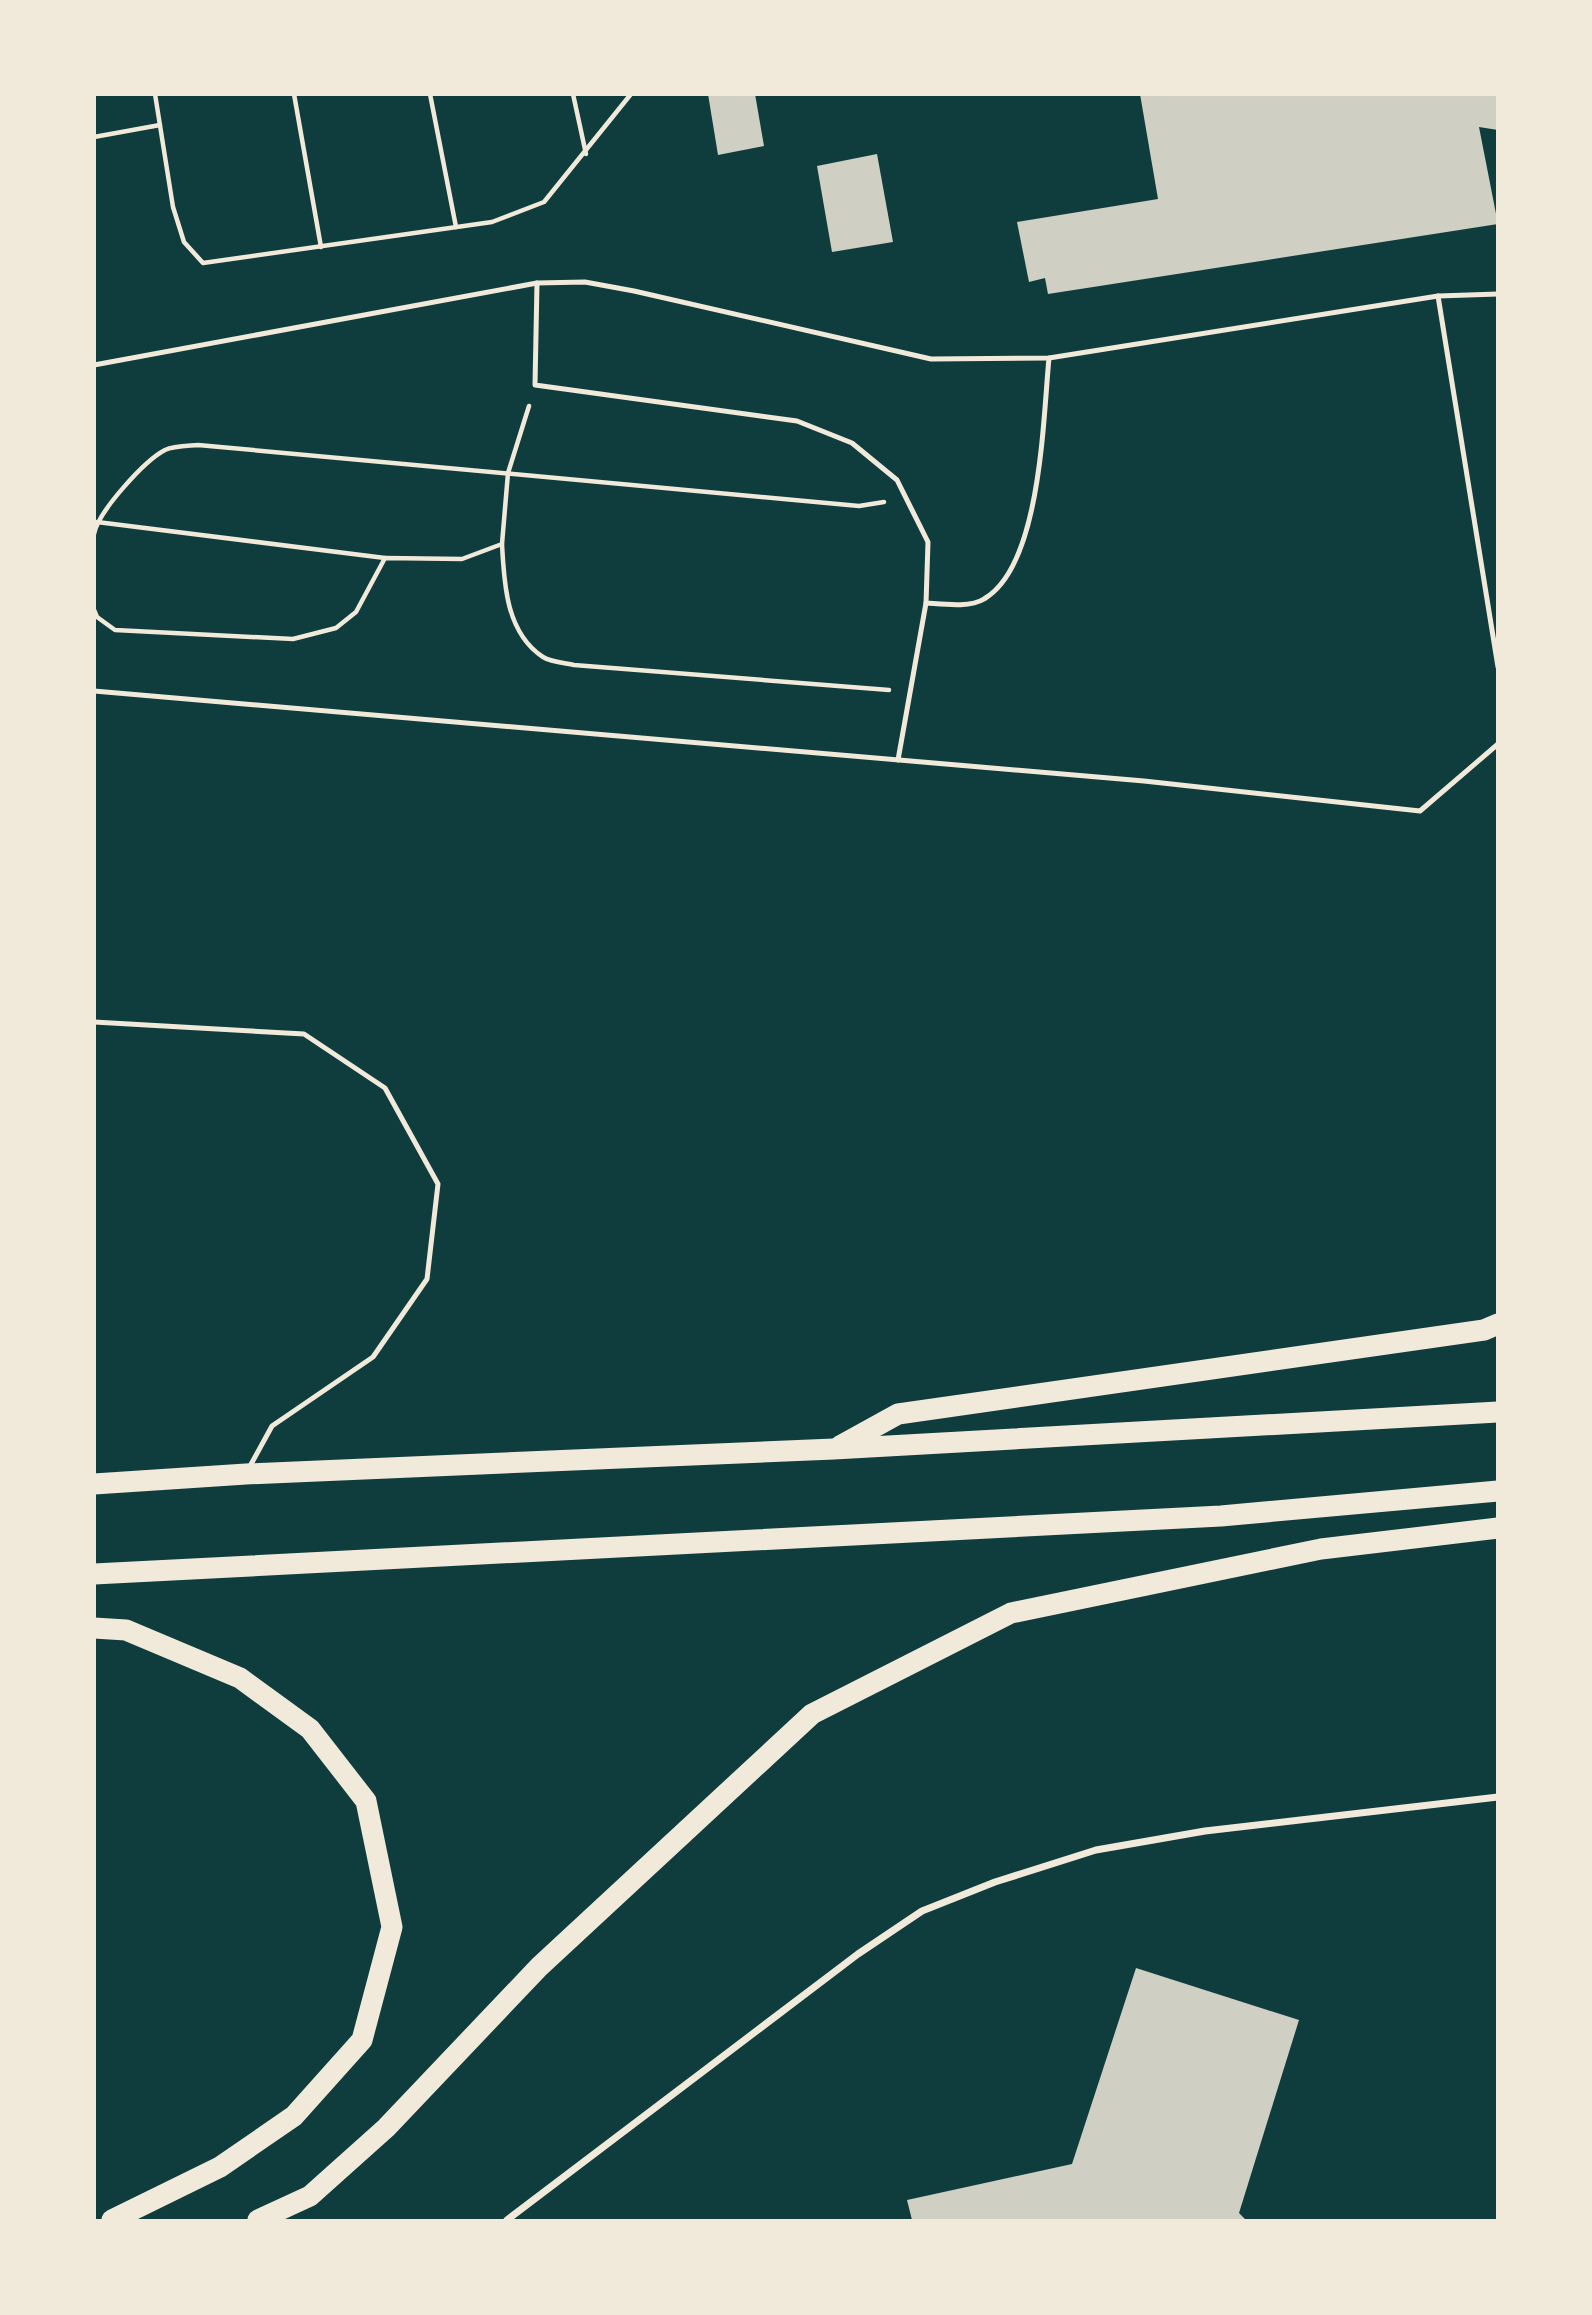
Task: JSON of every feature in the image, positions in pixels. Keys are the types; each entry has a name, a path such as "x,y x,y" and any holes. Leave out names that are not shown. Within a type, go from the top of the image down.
{"highway":[{"path":"834,1449 898,1414 1250,1366 1483,1330 1497,1324"},
{"path":"94,1484 246,1474 834,1449 1497,1412"},
{"path":"94,1574 1221,1516 1497,1490"},
{"path":"258,2221 310,2196 386,2128 539,1967 812,1714 1011,1613 1321,1549 1497,1528"},
{"path":"94,1628 126,1630 240,1678 310,1729 366,1801 391,1927 362,2040 294,2116 220,2167 112,2221"}],"street":[{"path":"507,2221 858,1954 922,1911 995,1882 1096,1850 1205,1831 1497,1797"}],"lane":[{"path":"94,365 537,284 585,282 634,290 931,359 1049,358 1438,296 1497,294"},
{"path":"537,284 535,385 797,421 852,443 897,480 928,542 926,603 898,760"},
{"path":"1438,296 1497,667"},
{"path":"926,603 982,601 1004,582 1021,551 1035,495 1049,358"},
{"path":"94,691 1144,781 1420,811 1497,744"},
{"path":"94,1022 304,1034 385,1088 438,1184 427,1279 373,1357 272,1426 246,1474"}],"path":[{"path":"155,94 176,219 184,242 202,263 492,222 544,202 586,154 631,94"},
{"path":"294,94 321,247"},
{"path":"430,94 456,227"},
{"path":"573,94 586,154"},
{"path":"94,136 160,125"},
{"path":"535,385 508,473 502,544 504,588 520,637 544,659 574,665 910,692"},
{"path":"94,534 96,522 132,479 166,450 198,444 859,506 906,498"},
{"path":"96,522 385,558 462,559 502,544"},
{"path":"94,610 97,617 115,630 293,639 336,628 356,612 385,558"}],"building":[{"path":"708,94 755,94 764,146 718,155"},
{"path":"1140,94 1498,94 1498,130 1479,127 1498,224 1048,294 1045,278 1029,282 1017,222 1158,199"},
{"path":"877,154 893,242 832,252 817,166"},
{"path":"1136,1968 1299,2020 1239,2213 1246,2220 912,2220 907,2200 1072,2164"}]}
